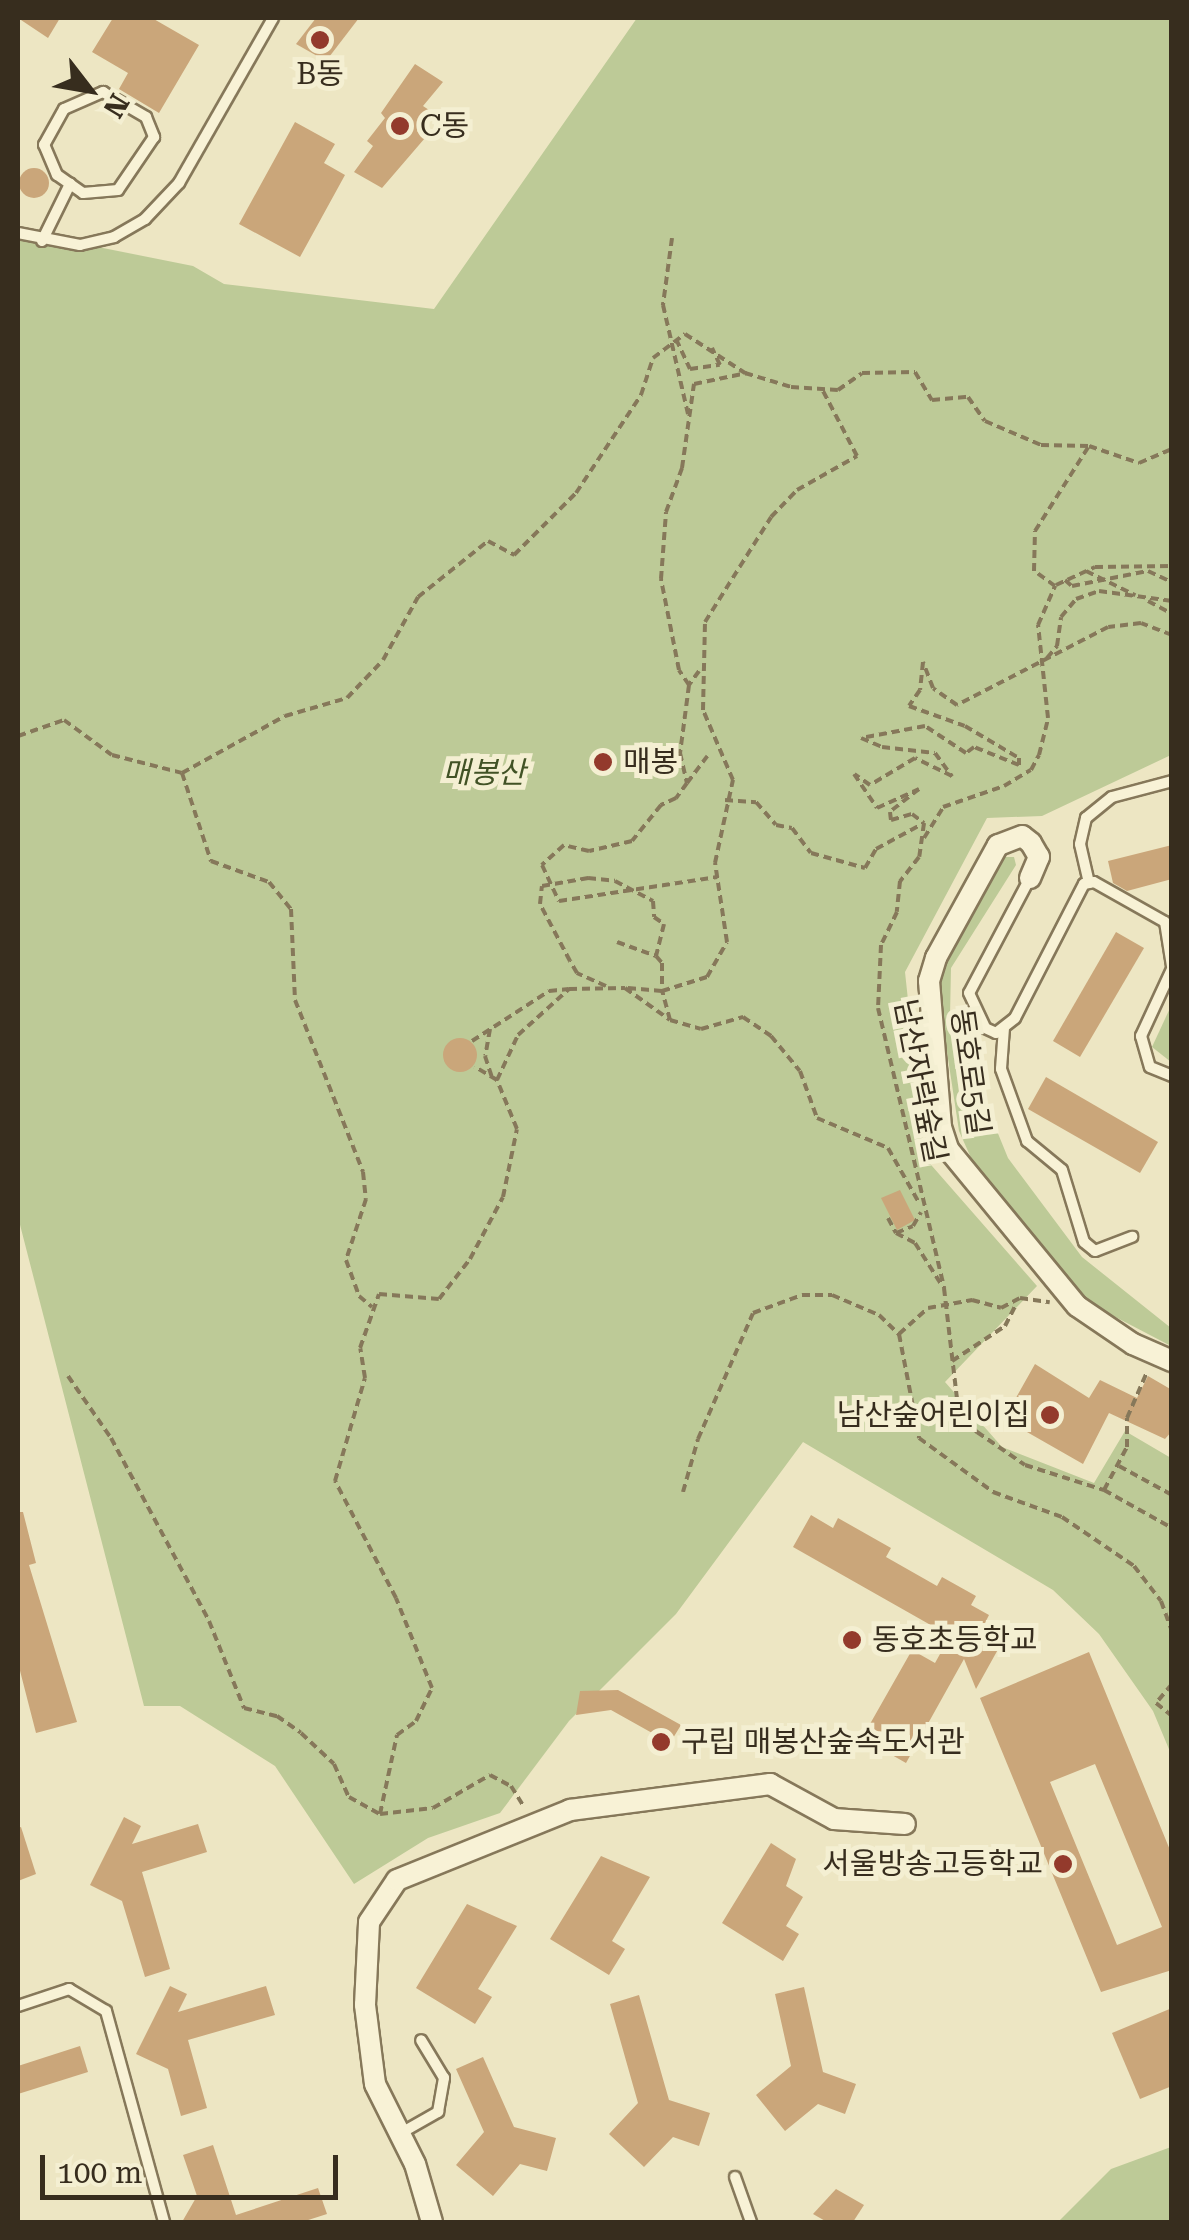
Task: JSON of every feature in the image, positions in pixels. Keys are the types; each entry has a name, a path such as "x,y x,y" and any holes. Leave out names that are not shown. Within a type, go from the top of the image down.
{"street":[{"name":"동호로5길","path":"1030,878 1039,858 1030,842 1022,836 998,845 936,958 929,982 941,1126 948,1149 1077,1306 1164,1358"},
{"path":"432,2222 401,2133 375,2084 366,2004 369,1922 397,1880 570,1810 770,1784 834,1819 905,1824"}],"lane":[{"path":"18,233 42,241 80,245 114,237 160,205 273,18"},
{"path":"104,92 146,116 154,137 118,190 83,193 70,184 57,175 44,144 64,110 104,92"},
{"path":"42,241 70,184"},
{"path":"1132,1237 1095,1251 1084,1242 1062,1170 1027,1141 1001,1070 1004,1028 1065,913 1088,883 1080,844 1086,818 1112,796 1172,781"},
{"path":"1004,1028 996,1033 985,1028 969,993 1030,878"},
{"path":"1088,883 1168,920 1172,968 1140,1036 1150,1067 1172,1076"},
{"path":"18,2006 68,1989 106,2011 164,2222"},
{"path":"401,2133 438,2112 444,2078 421,2040"},
{"path":"735,2177 750,2222"}],"path":[{"path":"672,238 663,305 667,344 684,386 688,418"},
{"path":"18,736 64,720 112,754 182,773 286,716 347,698 383,660 418,596 488,541 514,555 576,493 667,344 685,334 710,344 748,373"},
{"path":"675,338 690,369 720,365 710,344"},
{"path":"688,685 679,670 661,579 666,512 682,468 694,384 748,373 838,390 862,373 888,368 916,372 932,400 968,397 985,421 1041,444 1089,446 1139,463 1172,449"},
{"path":"472,1042 549,991 608,987 662,991 707,977 724,948 726,907 716,877 725,800 732,780 703,710 700,670 705,622 740,559 796,490 856,456 822,389"},
{"path":"1055,586 1034,571 1035,530 1089,446"},
{"path":"923,838 943,807 1031,770 1048,718 1038,624 1055,586 1086,571 1172,566"},
{"path":"1086,571 1172,614"},
{"path":"1065,580 1072,586 1094,578 1148,571 1172,582"},
{"path":"1044,661 1076,600 1099,591 1172,601"},
{"path":"725,800 756,802 776,825 792,828 811,854 865,868 876,849 924,823 912,814 891,820 890,812 919,789 877,808 854,774 870,785 916,758 952,776 946,761 923,750 882,747 861,738 925,726 966,752 974,746 1019,765 1020,758 965,726 909,706 920,690 923,662 932,688 957,705 1108,626 1141,623 1172,635"},
{"path":"687,784 680,753 688,685 700,670"},
{"path":"554,881 542,864 564,844 589,851 632,841 687,784 708,756"},
{"path":"182,773 211,861 269,882 291,910 295,1000 362,1172 366,1198 346,1260 360,1296 372,1308"},
{"name":"남산자락숲길","path":"924,823 920,857 900,880 898,912 881,946 878,1008 894,1088 911,1129 921,1209 944,1288 958,1408 977,1432 1026,1466 1104,1490 1172,1528"},
{"path":"554,881 551,892 559,901 611,898 634,889 716,877"},
{"path":"608,987 578,973 540,904 542,886 588,878 634,889 653,901 654,917 664,924 656,956"},
{"path":"617,942 656,956 662,962 662,991 670,1020"},
{"path":"625,988 670,1020 701,1029 735,1018 753,1022 800,1071 817,1118 888,1148 921,1209 913,1226 896,1234"},
{"path":"494,1079 518,1036 569,989"},
{"path":"380,1814 397,1735 416,1722 432,1688 396,1598 334,1481 365,1378 360,1348 379,1294 439,1299 470,1259 514,1159 517,1129 485,1056 490,1029"},
{"path":"475,1068 494,1079"},
{"path":"890,1220 896,1234 915,1243 944,1288"},
{"path":"683,1492 702,1430 754,1313 802,1295 832,1295 879,1315 899,1334 919,1438 994,1492 1062,1516 1134,1566 1161,1601 1172,1632"},
{"path":"899,1334 918,1312 945,1310 972,1300 1001,1308 1018,1300 1005,1326 952,1361"},
{"path":"1104,1490 1128,1447 1132,1404 1164,1358"},
{"path":"68,1376 111,1438 209,1621 244,1708 277,1716 300,1733 334,1764 348,1797 380,1814 433,1808 490,1776 511,1786 534,1824"},
{"path":"1118,1465 1172,1495"},
{"path":"1172,1684 1156,1703 1172,1716"}],"green space":[{"name":"매봉산","path":"637,18 1171,18 1171,755 1042,816 987,818 905,972 925,1158 1037,1286 945,1382 1002,1447 1094,1483 1125,1431 1171,1458 1171,1754 1153,1711 1099,1634 1053,1590 803,1442 676,1614 569,1721 500,1813 428,1838 354,1884 275,1766 180,1706 144,1706 18,1217 18,231 193,266 224,284 434,309"},
{"path":"1003,857 1014,857 1016,865 951,968 950,1016 1008,1158 1082,1257 1171,1328 1171,1346 1079,1298 976,1169 959,1131 939,999 942,960"},
{"path":"1171,1006 1171,1062 1152,1047"},
{"path":"1171,2147 1171,2222 1058,2222 1111,2169"}],"building":[{"path":"18,18 60,18 48,38"},
{"path":"113,18 152,18 199,45 159,113 119,89 128,73 92,52"},
{"name":"B동","path":"316,18 359,18 326,61 296,44"},
{"name":"C동","path":"415,64 443,82 423,106 429,110 417,131 425,138 382,188 354,172 373,146 367,141 385,118 381,113"},
{"path":"295,122 335,144 324,163 345,175 300,257 239,224"},
{"path":"34,168 45,172 49,183 45,194 34,198 23,194 19,183 23,172"},
{"path":"1172,845 1172,879 1127,891 1113,883 1108,861"},
{"path":"1116,932 1144,948 1080,1057 1053,1041"},
{"path":"460,1038 472,1043 477,1055 472,1067 460,1072 448,1067 443,1055 448,1043"},
{"path":"1046,1077 1158,1142 1140,1173 1028,1109"},
{"path":"900,1190 915,1220 897,1230 881,1198"},
{"path":"1035,1364 1089,1398 1100,1380 1137,1398 1148,1376 1172,1390 1172,1431 1165,1439 1109,1413 1083,1464 1004,1419"},
{"path":"18,1512 23,1512 36,1563 29,1565 77,1722 36,1733 18,1663"},
{"path":"811,1515 833,1528 838,1518 891,1548 886,1557 937,1586 942,1577 976,1596 971,1605 989,1615 985,1623 1006,1635 976,1689 964,1659 906,1763 862,1738 912,1650 935,1663 950,1636 793,1547"},
{"path":"1089,1652 1172,1855 1172,1970 1101,1992 980,1698","holes":["1095,1764 1162,1927 1117,1945 1050,1782"]},
{"path":"618,1690 681,1725 670,1743 611,1710 576,1715 580,1691"},
{"path":"124,1817 141,1826 132,1844 198,1824 207,1852 142,1872 170,1969 145,1977 122,1901 90,1885"},
{"path":"21,1827 36,1874 18,1881 18,1828"},
{"path":"771,1843 796,1859 786,1886 803,1897 786,1926 799,1934 783,1961 722,1923"},
{"path":"601,1856 650,1877 612,1941 625,1949 609,1975 550,1939"},
{"path":"467,1904 517,1926 478,1989 492,1997 475,2024 416,1988"},
{"path":"170,1986 187,1994 178,2012 266,1986 275,2015 188,2040 207,2108 181,2116 168,2069 136,2054"},
{"path":"804,1987 823,2072 856,2084 845,2114 818,2104 785,2131 756,2095 791,2066 775,1994"},
{"path":"639,1995 669,2100 710,2113 699,2146 673,2137 644,2167 609,2134 638,2103 610,2004"},
{"path":"1172,2008 1172,2086 1140,2099 1112,2033"},
{"path":"80,2046 88,2072 18,2094 18,2066"},
{"path":"483,2057 514,2127 556,2138 547,2171 520,2164 493,2196 456,2165 484,2132 456,2069"},
{"path":"213,2145 236,2215 318,2188 327,2214 302,2222 182,2222 197,2196 183,2155"},
{"path":"836,2189 864,2205 853,2222 827,2222 813,2214"}],"place":[{"name":"B동","path":"320,40"},
{"name":"C동","path":"400,126"},
{"name":"매봉","path":"603,762"},
{"name":"남산숲어린이집","path":"1050,1415"},
{"name":"동호초등학교","path":"852,1640"},
{"name":"구립 매봉산숲속도서관","path":"661,1742"},
{"name":"서울방송고등학교","path":"1063,1864"}]}
